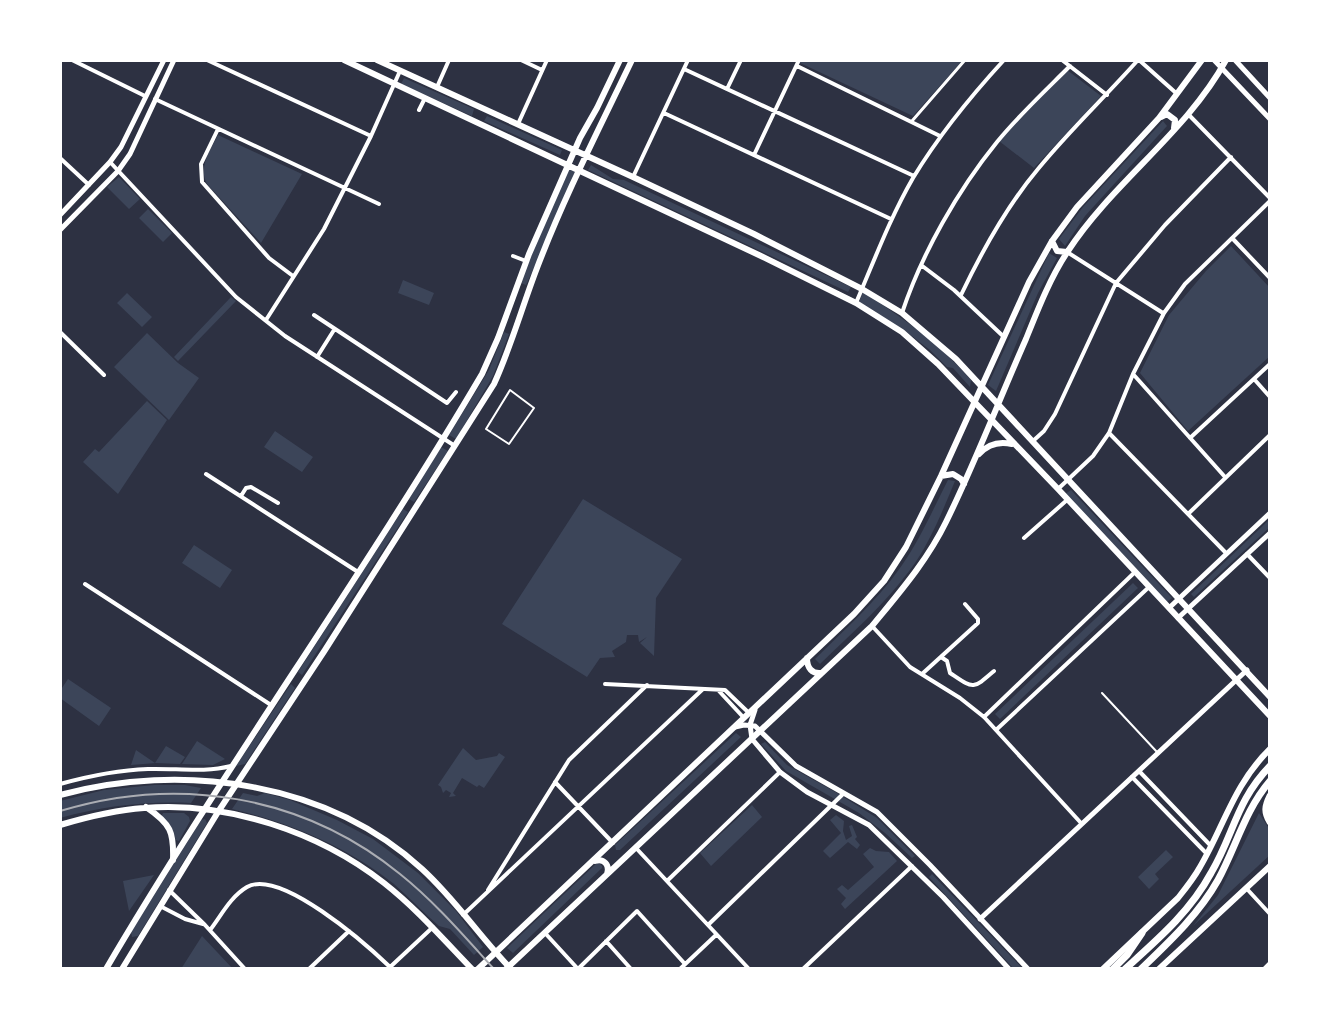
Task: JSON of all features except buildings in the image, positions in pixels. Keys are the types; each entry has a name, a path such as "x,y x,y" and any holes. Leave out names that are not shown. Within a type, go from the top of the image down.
{"highway":[{"path":"1125,969 1166,932 1198,895 1213,872 1243,801 1270,766"},
{"path":"1141,969 1207,897 1256,801 1270,781"},
{"path":"1270,796 1265,806 1270,822"},
{"path":"1113,969 1142,933"}],"main road":[{"path":"344,60 856,303 902,332 1058,489 1270,716"},
{"path":"377,60 754,234 902,313 956,359 1270,697"},
{"path":"106,969 220,782 291,677 464,406 488,363 526,261 568,165 620,60"},
{"path":"122,969 218,812 494,384 537,268 632,60"},
{"path":"60,825 146,807 203,810 269,823 328,848 384,883 433,926 475,969 592,862 612,849 734,727 854,614 884,581 906,547 1029,282 1052,241 1077,207 1159,118 1202,60"},
{"path":"60,795 103,785 162,779 237,784 313,804 371,831 421,868 508,968 872,626 913,577 944,526 964,484 1045,293 1067,252 1102,206 1188,114 1226,60"},
{"path":"475,121 481,107"},
{"path":"1159,118 1167,114 1175,120 1174,128"},
{"path":"1052,241 1057,251 1067,252"},
{"path":"507,312 521,317"},
{"path":"976,456 993,443 1014,445"},
{"path":"941,476 953,474 964,484"},
{"path":"402,503 414,511"},
{"path":"807,658 808,667 821,673"},
{"path":"291,677 301,683"},
{"path":"1103,969 1178,898 1194,877 1241,784 1270,749"},
{"path":"146,807 171,830 173,860"},
{"path":"612,849 624,857"},
{"path":"592,862 605,862 607,874"},
{"path":"1164,967 1270,866"},
{"path":"124,937 136,945"}],"street":[{"path":"72,60 145,96"},
{"path":"60,215 121,147 164,60"},
{"path":"60,230 118,171 137,142 174,60"},
{"path":"207,60 371,136"},
{"path":"437,87 449,60"},
{"path":"521,60 542,70"},
{"path":"518,124 547,60"},
{"path":"633,177 688,60"},
{"path":"727,89 741,60"},
{"path":"912,121 965,60"},
{"path":"856,303 891,219 914,176 940,136 1004,60"},
{"path":"1062,60 1107,95"},
{"path":"961,295 982,251 1035,173 1138,60 1177,95"},
{"path":"1214,60 1270,119"},
{"path":"1235,60 1270,98"},
{"path":"754,156 798,63 940,136"},
{"path":"902,313 935,236 982,162 1008,129 1070,66"},
{"path":"684,69 914,176"},
{"path":"266,320 324,229 400,71"},
{"path":"419,110 425,97"},
{"path":"155,99 379,204"},
{"path":"664,113 891,219"},
{"path":"1058,489 1093,456 1109,433 1133,374 1164,313 1185,284 1270,200 1188,114"},
{"path":"218,129 201,164 202,182 269,258 293,276"},
{"path":"1032,442 1055,414 1116,283 1165,225 1231,157"},
{"path":"60,158 89,185"},
{"path":"110,162 236,297 285,336 455,446"},
{"path":"1233,239 1270,278"},
{"path":"1067,252 1164,313"},
{"path":"513,256 526,261"},
{"path":"921,265 961,295 1004,338"},
{"path":"314,315 447,403 456,392"},
{"path":"317,357 334,330"},
{"path":"60,332 104,375"},
{"path":"1190,438 1270,364"},
{"path":"1133,374 1225,477"},
{"path":"1254,379 1270,397"},
{"path":"452,398 464,406"},
{"path":"1109,433 1226,553"},
{"path":"1188,514 1270,435"},
{"path":"206,474 358,572"},
{"path":"241,496 246,488 251,487 278,503"},
{"path":"1024,538 1067,499"},
{"path":"1168,608 1270,513"},
{"path":"1178,618 1270,533"},
{"path":"1247,554 1270,578"},
{"path":"984,717 1135,572"},
{"path":"85,584 272,706"},
{"path":"996,730 1149,587"},
{"path":"922,674 978,623 965,604"},
{"path":"872,626 910,667 984,717 1082,824"},
{"path":"941,657 947,661 950,673 969,685 978,684 994,671"},
{"path":"980,919 1247,670"},
{"path":"605,684 725,690 746,716"},
{"path":"484,896 569,760 647,685"},
{"path":"463,915 703,689"},
{"path":"756,706 750,725 752,739 780,772 793,783 869,825 952,906 1009,969"},
{"path":"734,727 750,725 761,730 796,766 881,816 1028,969"},
{"path":"60,784 135,770 204,770 231,766"},
{"path":"1139,771 1211,846"},
{"path":"667,881 780,772"},
{"path":"1132,777 1207,854"},
{"path":"555,782 579,806 612,849"},
{"path":"708,925 843,794"},
{"path":"635,847 749,969"},
{"path":"803,969 912,866"},
{"path":"210,930 234,897 249,885 262,884 286,889 349,931 389,968 433,926"},
{"path":"1246,888 1270,914"},
{"path":"169,890 245,969"},
{"path":"160,906 205,925"},
{"path":"545,933 578,969 637,911 685,964"},
{"path":"309,969 349,931"},
{"path":"680,969 717,935"},
{"path":"606,941 631,969"},
{"path":"734,969 742,962"},
{"path":"1264,969 1270,963"}],"lane":[{"path":"510,390 534,407 510,444 486,429 510,390"},
{"path":"1102,693 1158,753"}],"shaded area":[{"path":"799,60 963,60 913,116"},
{"path":"1067,70 1101,96 1034,168 999,141"},
{"path":"404,78 474,109 472,116 401,84"},
{"path":"487,116 562,150 560,155 484,121"},
{"path":"1163,121 1167,126 1085,216 1065,246 1059,239 1083,207"},
{"path":"218,135 302,174 261,243 207,184 204,165"},
{"path":"591,165 613,179 624,180 851,287 848,292 588,170"},
{"path":"569,167 578,172 526,285 521,283 527,261"},
{"path":"119,177 140,199 129,209 107,187"},
{"path":"148,209 172,233 163,242 139,218"},
{"path":"1231,246 1270,288 1270,356 1188,431 1140,373 1169,315"},
{"path":"1049,253 1057,258 1038,293 996,391 988,385"},
{"path":"403,280 434,293 429,305 398,293"},
{"path":"863,292 934,343 971,380 970,387 953,368 947,367 904,330 859,302"},
{"path":"127,293 152,317 142,327 117,303"},
{"path":"231,297 236,301 178,361 174,357"},
{"path":"504,332 509,334 493,376 456,439 449,435 489,370"},
{"path":"147,333 199,378 169,420 114,367"},
{"path":"147,401 167,420 118,494 83,462 95,449 99,452"},
{"path":"275,431 313,457 302,472 264,447"},
{"path":"441,447 448,451 414,502 409,499"},
{"path":"948,480 955,481 917,560 878,607 820,664 815,659 870,604 900,568"},
{"path":"1071,490 1172,598 1167,602 1065,494"},
{"path":"583,499 682,559 656,598 654,656 640,643 647,637 639,642 638,635 627,635 626,642 612,651 615,657 600,658 587,677 502,624"},
{"path":"403,509 408,512 302,675 298,672"},
{"path":"1270,519 1270,527 1194,597 1191,594"},
{"path":"194,545 232,570 220,588 182,563"},
{"path":"1133,583 1138,588 1000,719 995,714"},
{"path":"68,679 111,708 99,726 60,698 60,691"},
{"path":"291,684 295,688 245,764 236,766"},
{"path":"736,733 741,737 620,850 616,850 615,845"},
{"path":"197,741 225,759 213,765 182,764"},
{"path":"765,742 787,765 877,818 915,856 912,858 859,813 786,771 761,744"},
{"path":"166,746 185,757 180,764 131,765 136,750 155,763"},
{"path":"463,748 476,760 499,753 505,757 484,788 462,778 453,793 456,796 449,797 451,793 446,790 443,793 438,785"},
{"path":"154,785 201,788 191,803 125,805 60,818 60,801 104,790"},
{"path":"243,793 257,796 265,793 290,800 373,839 418,873 456,911 483,947 474,955 450,929 439,926 394,884 337,847 275,821 232,809"},
{"path":"752,805 762,817 711,866 700,853"},
{"path":"163,813 184,813 189,817 190,821 179,841 161,817"},
{"path":"1259,813 1270,830 1270,855 1193,926 1218,895"},
{"path":"836,815 844,821 846,840 852,836 849,826 852,825 855,839 860,845 857,849 848,842 830,858 823,851 841,833 830,820"},
{"path":"205,819 207,823 138,936 132,937 131,932 201,820"},
{"path":"870,848 889,852 897,861 845,909 841,904 846,898 837,889 842,885 848,890 874,867 863,854"},
{"path":"1166,850 1173,857 1155,874 1159,879 1149,889 1138,877"},
{"path":"598,862 602,868 513,953 507,948"},
{"path":"932,874 1023,969 1014,969 929,877"},
{"path":"154,875 129,911 123,881"},
{"path":"202,936 233,969 181,969"}],"railway":[{"path":"60,811 105,800 194,794 238,799 281,810 323,826 362,847 400,874 494,969"}]}
